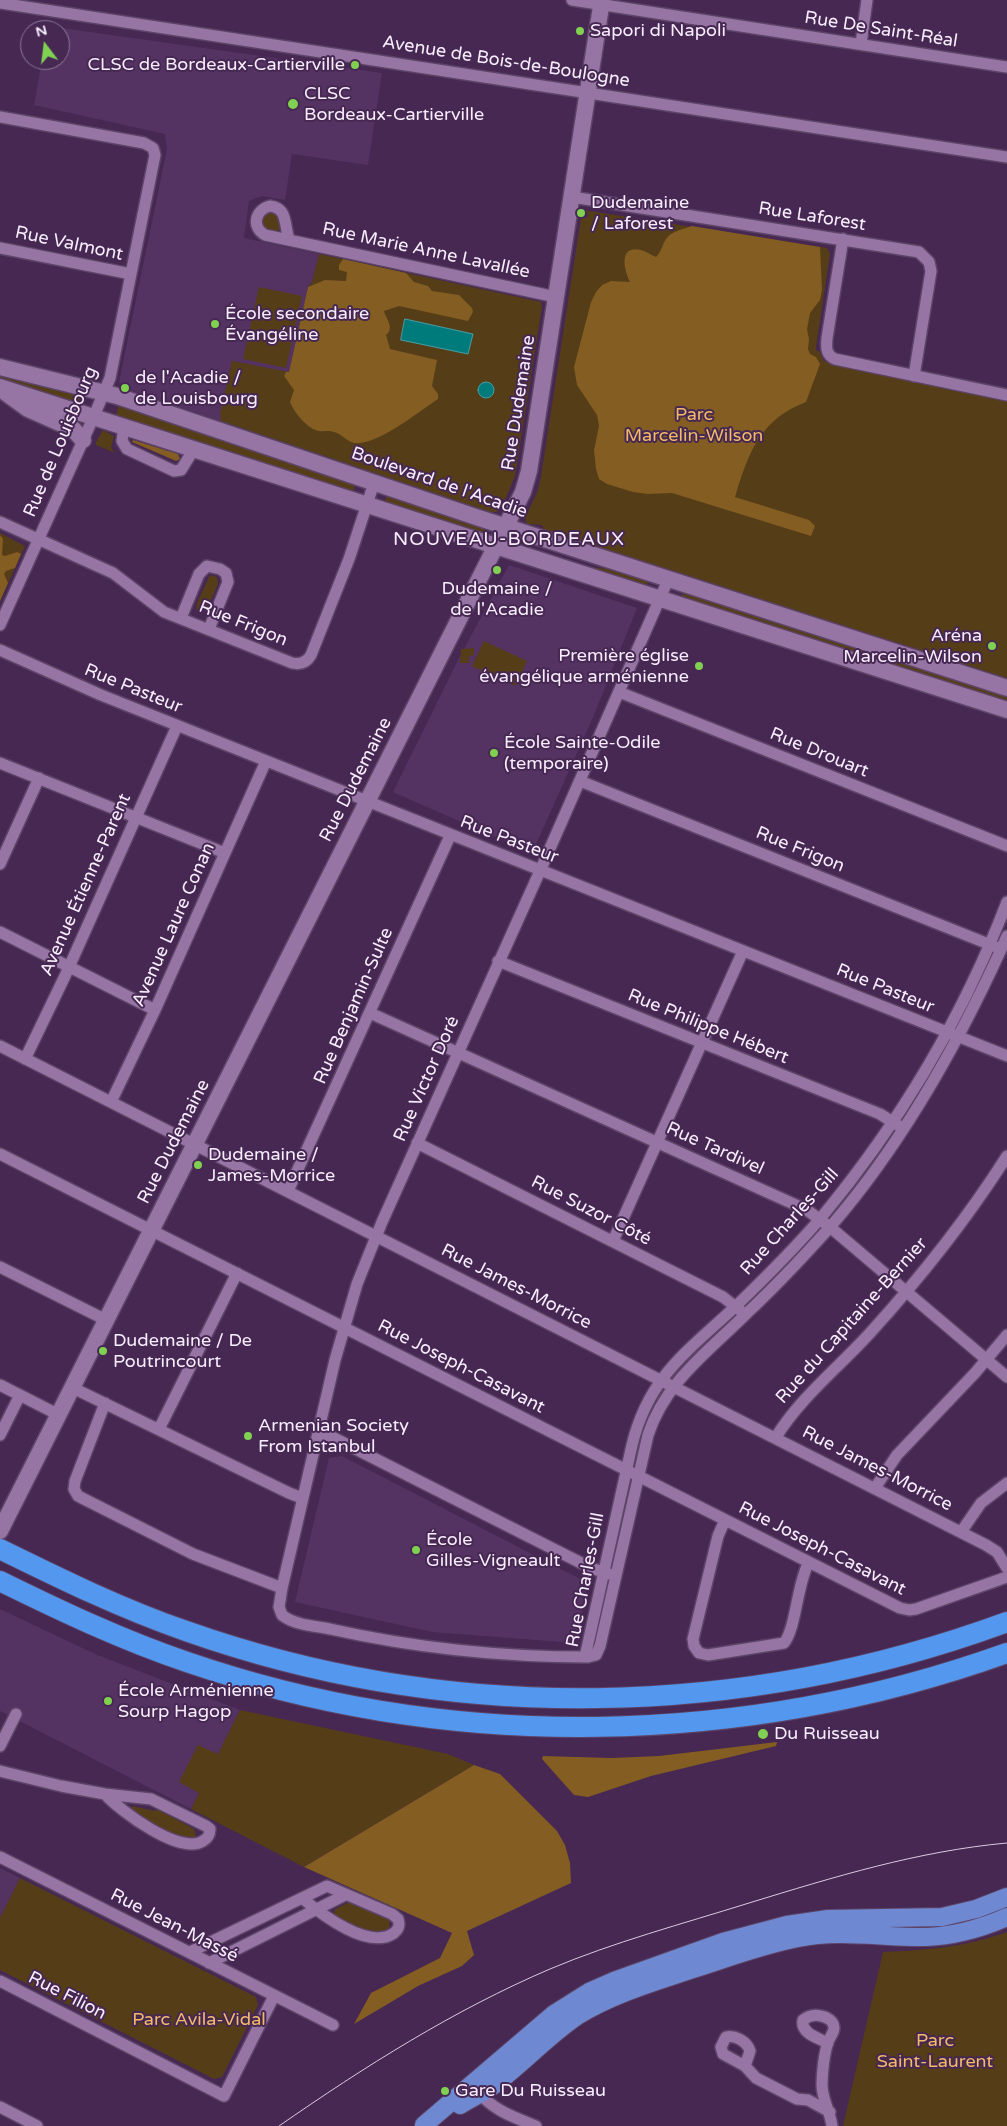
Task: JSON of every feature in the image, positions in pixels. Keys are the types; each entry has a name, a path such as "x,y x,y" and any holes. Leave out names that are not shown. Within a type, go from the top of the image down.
{"highway":[{"path":"0,1548 123,1607 234,1647 296,1664 360,1678 426,1689 496,1696 622,1698 695,1694 750,1688 889,1660 1007,1622"},
{"path":"0,1581 125,1639 190,1663 250,1681 317,1698 382,1711 446,1720 513,1726 582,1728 640,1726 710,1721 776,1712 890,1689 1007,1653"}],"main road":[{"name":"Rue Dudemaine","path":"0,1531 523,492 528,474 602,2"},
{"name":"Boulevard de l'Acadie","path":"0,366 105,392 506,527 1007,688"},
{"path":"0,388 94,416 1007,710"},
{"path":"0,388 28,409 73,430 83,440"},
{"path":"423,2126 476,2089 534,2030 565,2006 601,1986 652,1966 732,1940 799,1922 828,1919 942,1917 976,1909 1007,1897"},
{"path":"476,2089 504,2077 560,2029 586,2011 632,1990 681,1973 746,1952 799,1938 843,1935 934,1936 982,1927 1007,1917"}],"street":[{"name":"Rue De Saint-Réal","path":"572,0 602,2 1007,67"},
{"path":"860,44 866,0"},
{"name":"Avenue de Bois-de-Boulogne","path":"0,3 1007,157"},
{"name":"Rue de Louisbourg","path":"0,117 144,143 153,148 154,158 110,378 0,625"},
{"name":"Rue Laforest","path":"572,196 916,251 925,256 929,262 931,275 914,376"},
{"name":"Rue Marie Anne Lavallée","path":"289,239 556,297"},
{"path":"843,240 826,350 829,355 835,359 914,376 1006,391"},
{"name":"Rue Valmont","path":"0,248 131,274"},
{"path":"124,426 122,440 127,449 174,471 181,470 194,449"},
{"name":"Rue Frigon","path":"0,522 113,573 160,610 292,663 301,664 311,655 345,570 374,483"},
{"path":"181,618 200,572 210,566 220,569 226,573 228,582 209,629"},
{"name":"Rue Victor Doré","path":"585,1657 501,1654 415,1645 294,1621 284,1617 280,1612 279,1603 302,1498 352,1297 417,1143 540,871 668,580"},
{"name":"Rue Pasteur","path":"0,650 92,692 1007,1056"},
{"name":"Rue Drouart","path":"619,692 1007,846"},
{"name":"Avenue Étienne-Parent","path":"25,1059 69,967 177,726"},
{"name":"Avenue Laure Conan","path":"111,1102 155,1010 266,761"},
{"path":"0,763 225,853"},
{"path":"0,864 39,778"},
{"name":"Rue Frigon","path":"580,781 1004,950"},
{"name":"Rue Benjamin-Sulte","path":"288,1191 450,836"},
{"name":"Rue Charles-Gill","path":"1007,902 953,1035 863,1164 820,1218 780,1262 736,1306 680,1356 662,1380 641,1418 626,1470 585,1657 592,1657 598,1653 650,1427 659,1408 691,1365 746,1315 830,1227 879,1165 903,1129 953,1035 1004,950 1007,936"},
{"path":"0,932 155,1010"},
{"path":"612,1241 743,951"},
{"name":"Rue Philippe Hébert","path":"498,961 880,1114 903,1129"},
{"name":"Rue Tardivel","path":"370,1013 807,1210 820,1218 1007,1377"},
{"name":"Rue James-Morrice","path":"0,1046 961,1532 997,1552 1007,1568"},
{"name":"Rue Suzor Côté","path":"417,1143 723,1297 746,1315"},
{"name":"Rue Joseph-Casavant","path":"0,1154 906,1610 916,1609 1007,1577"},
{"name":"Rue du Capitaine-Bernier","path":"776,1437 801,1402 854,1350 906,1292 961,1224 1007,1156"},
{"path":"0,1267 106,1320"},
{"path":"159,1429 237,1273"},
{"path":"875,1488 897,1455 1007,1335"},
{"path":"0,1385 59,1414"},
{"path":"73,1388 302,1498"},
{"path":"0,1435 20,1396"},
{"path":"105,1403 75,1481 74,1489 78,1496 193,1554 282,1588"},
{"path":"318,1432 332,1437 604,1572 616,1575"},
{"path":"961,1532 981,1503 1007,1483"},
{"path":"725,1520 718,1536 693,1639 694,1646 699,1653 708,1655 784,1643 789,1633 802,1575 809,1562"},
{"path":"0,1746 16,1714"},
{"path":"0,1771 104,1794 151,1799 206,1826 210,1829 210,1833 201,1843 191,1846 173,1841 126,1815 104,1794"},
{"name":"Rue Jean-Massé","path":"0,1857 333,2026"},
{"path":"190,1952 302,1898 327,1886 396,1916 400,1923 398,1928 390,1935 372,1938 328,1918 302,1898"},
{"path":"209,1963 345,1895"},
{"name":"Rue Filion","path":"0,1981 224,2096 274,1996"},
{"path":"828,2042 822,2094 830,2112 832,2126"},
{"path":"744,2066 756,2078 797,2099 808,2100 830,2112"},
{"path":"476,2089 489,2104 499,2111 536,2126"},
{"path":"0,2107 37,2126"},
{"path":"823,2126 830,2112"}],"shaded area":[{"path":"70,29 382,73 368,165 292,154 285,200 262,196 249,201 244,238 319,254 312,282 308,287 289,373 232,361 221,421 125,388 119,382 167,149 165,134 34,105 40,70 70,70"},
{"path":"405,319 473,334 468,354 401,340"},
{"path":"486,382 492,384 494,390 492,396 486,398 480,396 478,390 480,384"},
{"path":"509,565 637,608 594,715 532,853 393,792 457,662"},
{"name":"École Gilles-Vigneault","path":"342,1456 588,1583 575,1643 432,1632 295,1602 329,1458"},
{"name":"École Arménienne Sourp Hagop","path":"0,1609 95,1654 240,1710 191,1809 0,1711"},
{"path":"0,1868 20,1878 0,1918"}],"green space":[{"name":"Parc Marcelin-Wilson","path":"583,210 827,248 830,254 816,347 816,351 819,351 824,361 835,365 1007,401 1007,678 543,529 542,525 527,524 525,518 538,490 541,476 581,218 587,218 588,213 582,212"},
{"path":"269,212 277,214 280,219 279,233 266,229 262,224 264,215"},
{"path":"692,226 820,247 822,290 820,300 810,313 807,329 808,349 810,354 816,357 820,364 806,402 790,409 777,418 758,440 745,466 735,497 809,520 815,526 811,536 672,493 648,494 633,492 607,484 599,479 594,450 599,426 597,415 577,385 574,367 591,302 602,285 611,281 630,282 625,265 626,255 629,251 634,249 641,250 656,257 668,236"},
{"path":"319,254 541,302 542,307 515,476 505,500 503,499 500,503 502,505 497,512 491,512 221,421 220,414 232,361 289,372 308,287 312,282"},
{"path":"343,259 406,273 414,282 428,286 432,291 459,295 472,308 473,312 468,321 399,306 384,311 390,326 389,332 386,335 390,349 437,360 432,386 438,394 438,399 397,427 363,443 354,443 330,431 314,430 306,424 290,402 294,390 284,376 286,372 289,372 308,287 325,280 346,281 347,272 339,270 339,265"},
{"path":"259,287 302,296 286,368 243,359"},
{"path":"0,374 87,395 83,399 82,404 0,379"},
{"path":"119,404 355,485 353,492 116,415"},
{"path":"103,430 114,436 111,448 115,453 96,445"},
{"path":"133,440 178,454 180,459 176,461 132,442"},
{"path":"387,495 484,528 483,534 385,502"},
{"path":"0,533 25,546 0,601"},
{"path":"0,535 3,539 2,555 5,556 17,552 21,554 15,568 6,571 4,574 8,583 0,601"},
{"path":"590,567 609,569 648,581 647,586"},
{"path":"210,575 217,577 218,584 207,609 200,612 196,609 197,603"},
{"path":"683,592 1007,697 1007,703 681,598"},
{"path":"484,641 527,661 515,686 472,666"},
{"path":"474,648 474,655 469,656 469,663 460,663 461,649"},
{"path":"240,1710 448,1754 474,1765 304,1867 191,1809 199,1793 179,1782 198,1745 218,1754"},
{"path":"777,1742 776,1746 651,1776 588,1797 574,1795 542,1759 543,1756 611,1758 659,1756"},
{"path":"474,1765 500,1774 557,1831 565,1845 570,1863 571,1883 467,1931 474,1955 462,1966 418,1986 354,2024 371,1993 440,1958 452,1933 304,1867"},
{"path":"132,1806 155,1811 157,1809 194,1829 195,1839 187,1841 130,1812"},
{"name":"Parc Avila-Vidal","path":"20,1878 256,1997 258,2005 222,2077 214,2079 0,1970 0,1918"},
{"path":"350,1902 390,1919 389,1928 383,1932 368,1932 353,1927 334,1915 335,1909"},
{"name":"Parc Saint-Laurent","path":"1007,1932 1007,2126 843,2126 883,1952 946,1947"}],"tram line":[{"path":"279,2126 344,2082 444,2021 514,1985 574,1959 781,1893 876,1866 941,1852 1007,1843"}],"place":[{"name":"Sapori di Napoli","path":"580,31"},
{"name":"CLSC de Bordeaux-Cartierville","path":"355,65"},
{"name":"CLSC Bordeaux-Cartierville","path":"293,104"},
{"name":"Dudemaine / Laforest","path":"581,213"},
{"name":"École secondaire Évangéline","path":"215,324"},
{"name":"de l'Acadie / de Louisbourg","path":"125,388"},
{"name":"Dudemaine / de l'Acadie","path":"497,570"},
{"name":"Aréna Marcelin-Wilson","path":"992,646"},
{"name":"Première église évangélique arménienne","path":"699,666"},
{"name":"École Sainte-Odile (temporaire)","path":"494,753"},
{"name":"Dudemaine / James-Morrice","path":"198,1165"},
{"name":"Dudemaine / De Poutrincourt","path":"103,1351"},
{"name":"Armenian Society From Istanbul","path":"248,1436"},
{"name":"École Gilles-Vigneault","path":"416,1550"},
{"name":"École Arménienne Sourp Hagop","path":"108,1701"},
{"name":"Du Ruisseau","path":"763,1734"},
{"name":"Gare Du Ruisseau","path":"445,2091"}],"district":[{"name":"NOUVEAU-BORDEAUX","path":"509,540"}]}
